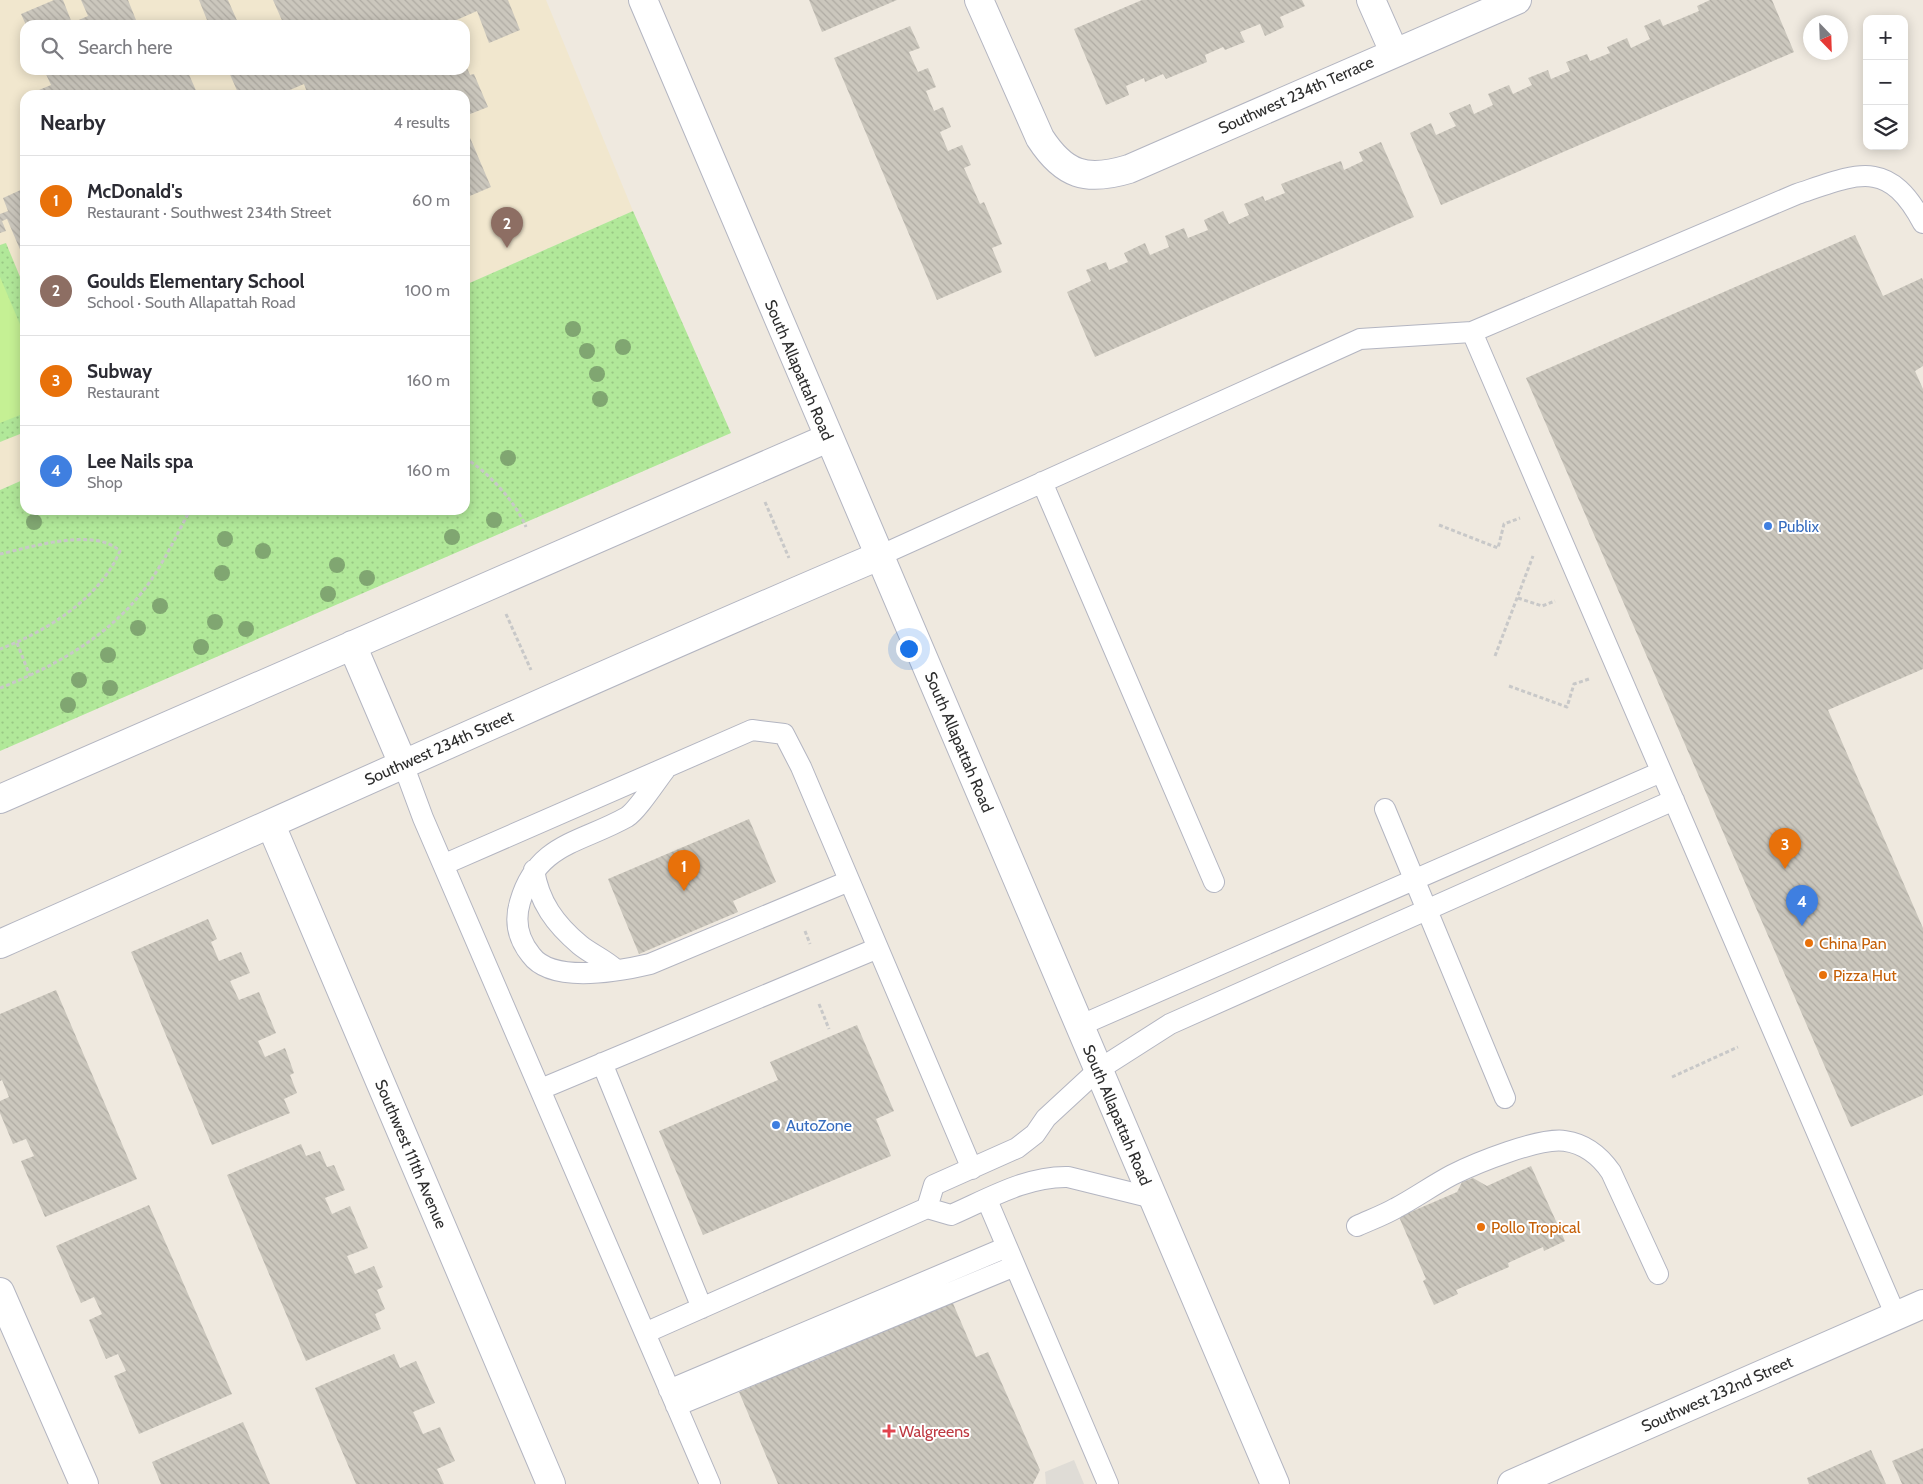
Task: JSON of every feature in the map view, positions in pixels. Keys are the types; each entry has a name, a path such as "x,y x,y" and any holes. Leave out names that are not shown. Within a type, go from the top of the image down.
{"street":[{"name":"South Allapattah Road","path":"643,0 1275,1484"},
{"name":"Southwest 234th Terrace","path":"980,0 1040,138 1050,153 1073,172 1113,174 1129,170 1394,52 1517,0"},
{"path":"1371,0 1394,52"},
{"path":"0,799 828,438"},
{"name":"Southwest 234th Street","path":"0,944 271,825 403,764 879,556"},
{"path":"352,645 403,764"},
{"name":"Southwest 111th Avenue","path":"271,825 550,1484"},
{"path":"0,1292 84,1484"},
{"name":"Southwest 232nd Street","path":"1512,1484 1923,1304"}],"lane":[{"path":"879,556 1360,339 1472,332 1797,194 1842,180 1863,176 1884,178 1906,196 1923,223"},
{"path":"1472,332 1896,1316"},
{"path":"1042,482 1214,882"},
{"path":"445,864 752,730 784,734 801,767 972,1169"},
{"path":"403,764 710,1484"},
{"path":"666,768 629,816 568,843 542,860 534,870 516,913 518,932 532,958 554,971 587,973 650,964 850,881"},
{"path":"1079,1026 1661,772"},
{"path":"927,1208 934,1186 1017,1148 1027,1141 1046,1118 1098,1070 1170,1024 1674,800"},
{"path":"1385,809 1505,1098"},
{"path":"534,870 537,889 554,919 580,945 602,957 615,970"},
{"path":"541,1089 878,948"},
{"path":"602,1063 702,1308"},
{"path":"1358,1226 1395,1209 1453,1175 1520,1149 1563,1140 1578,1143 1593,1151 1603,1160 1611,1172 1658,1274"},
{"path":"646,1333 927,1208 951,1215 1022,1184 1053,1177 1068,1177 1153,1198"},
{"path":"987,1200 1108,1484"},
{"path":"673,1398 1007,1247"},
{"path":"673,1398 1015,1266"}],"path":[{"path":"470,461 506,496 526,527"},
{"path":"764,499 790,561"},
{"path":"0,688 30,676 96,639 116,621 141,594 187,515"},
{"path":"1439,525 1498,548 1504,524 1522,517"},
{"path":"0,554 77,540 97,540 112,543 120,551 114,566 80,602 38,633 0,649"},
{"path":"1495,656 1533,556"},
{"path":"1518,598 1542,606 1559,599"},
{"path":"504,609 535,679"},
{"path":"17,643 30,676"},
{"path":"1509,686 1567,707 1574,684 1594,677"},
{"path":"803,926 811,947"},
{"path":"817,1000 829,1029"},
{"path":"1672,1077 1738,1047"}],"shaded area":[{"path":"0,0 546,0 633,211 470,283 470,90 20,90 20,481 0,490"},
{"path":"1074,1460 1084,1484 1046,1484 1045,1472"}],"green space":[{"path":"633,211 731,433 0,751 0,490 20,481 20,515 470,515 470,283"},
{"path":"6,243 20,277 20,434 0,442 0,245"},
{"path":"0,277 20,324 20,415 0,423"}],"building":[{"path":"54,0 63,0 71,20 24,20 21,14"},
{"path":"81,0 128,0 136,20 79,20 88,16"},
{"path":"199,0 228,0 237,20 207,20"},
{"path":"273,0 508,0 520,30 489,43 477,11 457,20 282,20"},
{"path":"809,0 897,0 822,32"},
{"path":"1142,0 1302,0 1305,6 1280,17 1284,27 1265,36 1260,24 1240,32 1245,42 1225,50 1223,47 1205,55 1207,62 1166,79 1163,74 1145,82 1144,78 1126,86 1129,95 1106,105 1074,29"},
{"path":"1710,0 1772,0 1794,52 1441,205 1410,133 1431,123 1436,135 1456,126 1449,113 1470,104 1474,114 1493,105 1488,94 1509,85 1513,94 1532,85 1528,78 1548,70 1551,79 1570,71 1566,62 1587,54 1590,61 1610,53 1607,47 1627,38 1631,48 1650,39 1644,26 1660,19 1663,26 1699,11 1697,6"},
{"path":"910,26 920,48 909,52 918,72 928,68 936,87 926,91 934,111 943,107 951,127 940,132 948,151 962,145 971,165 964,168 980,204 984,202 1002,244 992,248 1002,272 937,300 834,58"},
{"path":"474,74 488,107 470,114 470,90 306,90 304,84 290,90 237,90 230,75"},
{"path":"46,75 189,75 196,90 39,90 51,85"},
{"path":"470,138 491,187 470,196"},
{"path":"1381,142 1414,217 1095,357 1067,292 1091,281 1086,270 1106,262 1109,270 1128,262 1124,253 1145,243 1150,255 1169,247 1165,236 1184,228 1188,238 1208,230 1204,220 1223,211 1229,224 1249,215 1244,204 1263,196 1265,201 1285,193 1281,184 1341,161 1344,170 1363,161 1359,152"},
{"path":"20,190 20,249 7,219 2,221 6,231 0,233 0,214 8,211 3,198"},
{"path":"1855,235 1883,296 1922,278 1923,281 1923,366 1915,371 1923,389 1923,669 1828,710 1923,928 1923,1095 1851,1127 1526,378"},
{"path":"749,819 776,882 733,901 738,912 639,954 608,879"},
{"path":"208,919 217,939 211,942 219,961 241,952 250,973 230,981 239,1000 259,992 276,1033 258,1041 265,1057 285,1048 294,1073 290,1075 297,1093 284,1099 290,1113 212,1145 131,952"},
{"path":"56,990 137,1179 45,1217 21,1161 34,1156 26,1139 13,1144 0,1113 0,1101 9,1097 2,1080 0,1081 0,1014"},
{"name":"AutoZone","path":"857,1025 894,1111 876,1119 891,1156 703,1235 659,1131 778,1080 770,1062"},
{"path":"301,1144 306,1156 320,1151 327,1167 334,1165 345,1190 325,1198 332,1214 350,1206 368,1248 347,1256 355,1274 374,1266 383,1287 377,1290 385,1309 375,1314 381,1329 306,1361 227,1175"},
{"name":"Pollo Tropical","path":"1531,1166 1565,1241 1544,1251 1543,1247 1508,1263 1509,1267 1456,1290 1458,1294 1434,1305 1423,1281 1426,1279 1399,1217 1457,1192 1462,1182 1473,1178 1487,1186"},
{"path":"149,1205 232,1394 139,1434 114,1376 126,1371 118,1354 106,1359 89,1320 102,1314 94,1297 81,1303 56,1246"},
{"name":"Walgreens","path":"952,1301 976,1357 988,1352 1040,1470 1033,1484 778,1484 739,1392 767,1380 764,1373 809,1354 812,1362"},
{"path":"394,1354 400,1368 416,1361 435,1403 413,1412 423,1434 440,1427 455,1461 437,1469 444,1484 356,1484 315,1388"},
{"path":"243,1422 270,1484 161,1484 152,1462"},
{"path":"1923,1448 1923,1484 1902,1484 1892,1461"},
{"path":"1871,1450 1886,1484 1809,1484 1807,1478"}],"place":[{"name":"Goulds Elementary School","path":"507,248"},
{"name":"Publix","path":"1768,526"},
{"name":"Subway","path":"1785,869"},
{"name":"McDonald's","path":"684,891"},
{"name":"Lee Nails spa","path":"1802,926"},
{"name":"China Pan","path":"1809,943"},
{"name":"Pizza Hut","path":"1823,975"},
{"name":"AutoZone","path":"776,1125"},
{"name":"Pollo Tropical","path":"1481,1227"},
{"name":"Walgreens","path":"889,1431"}]}
